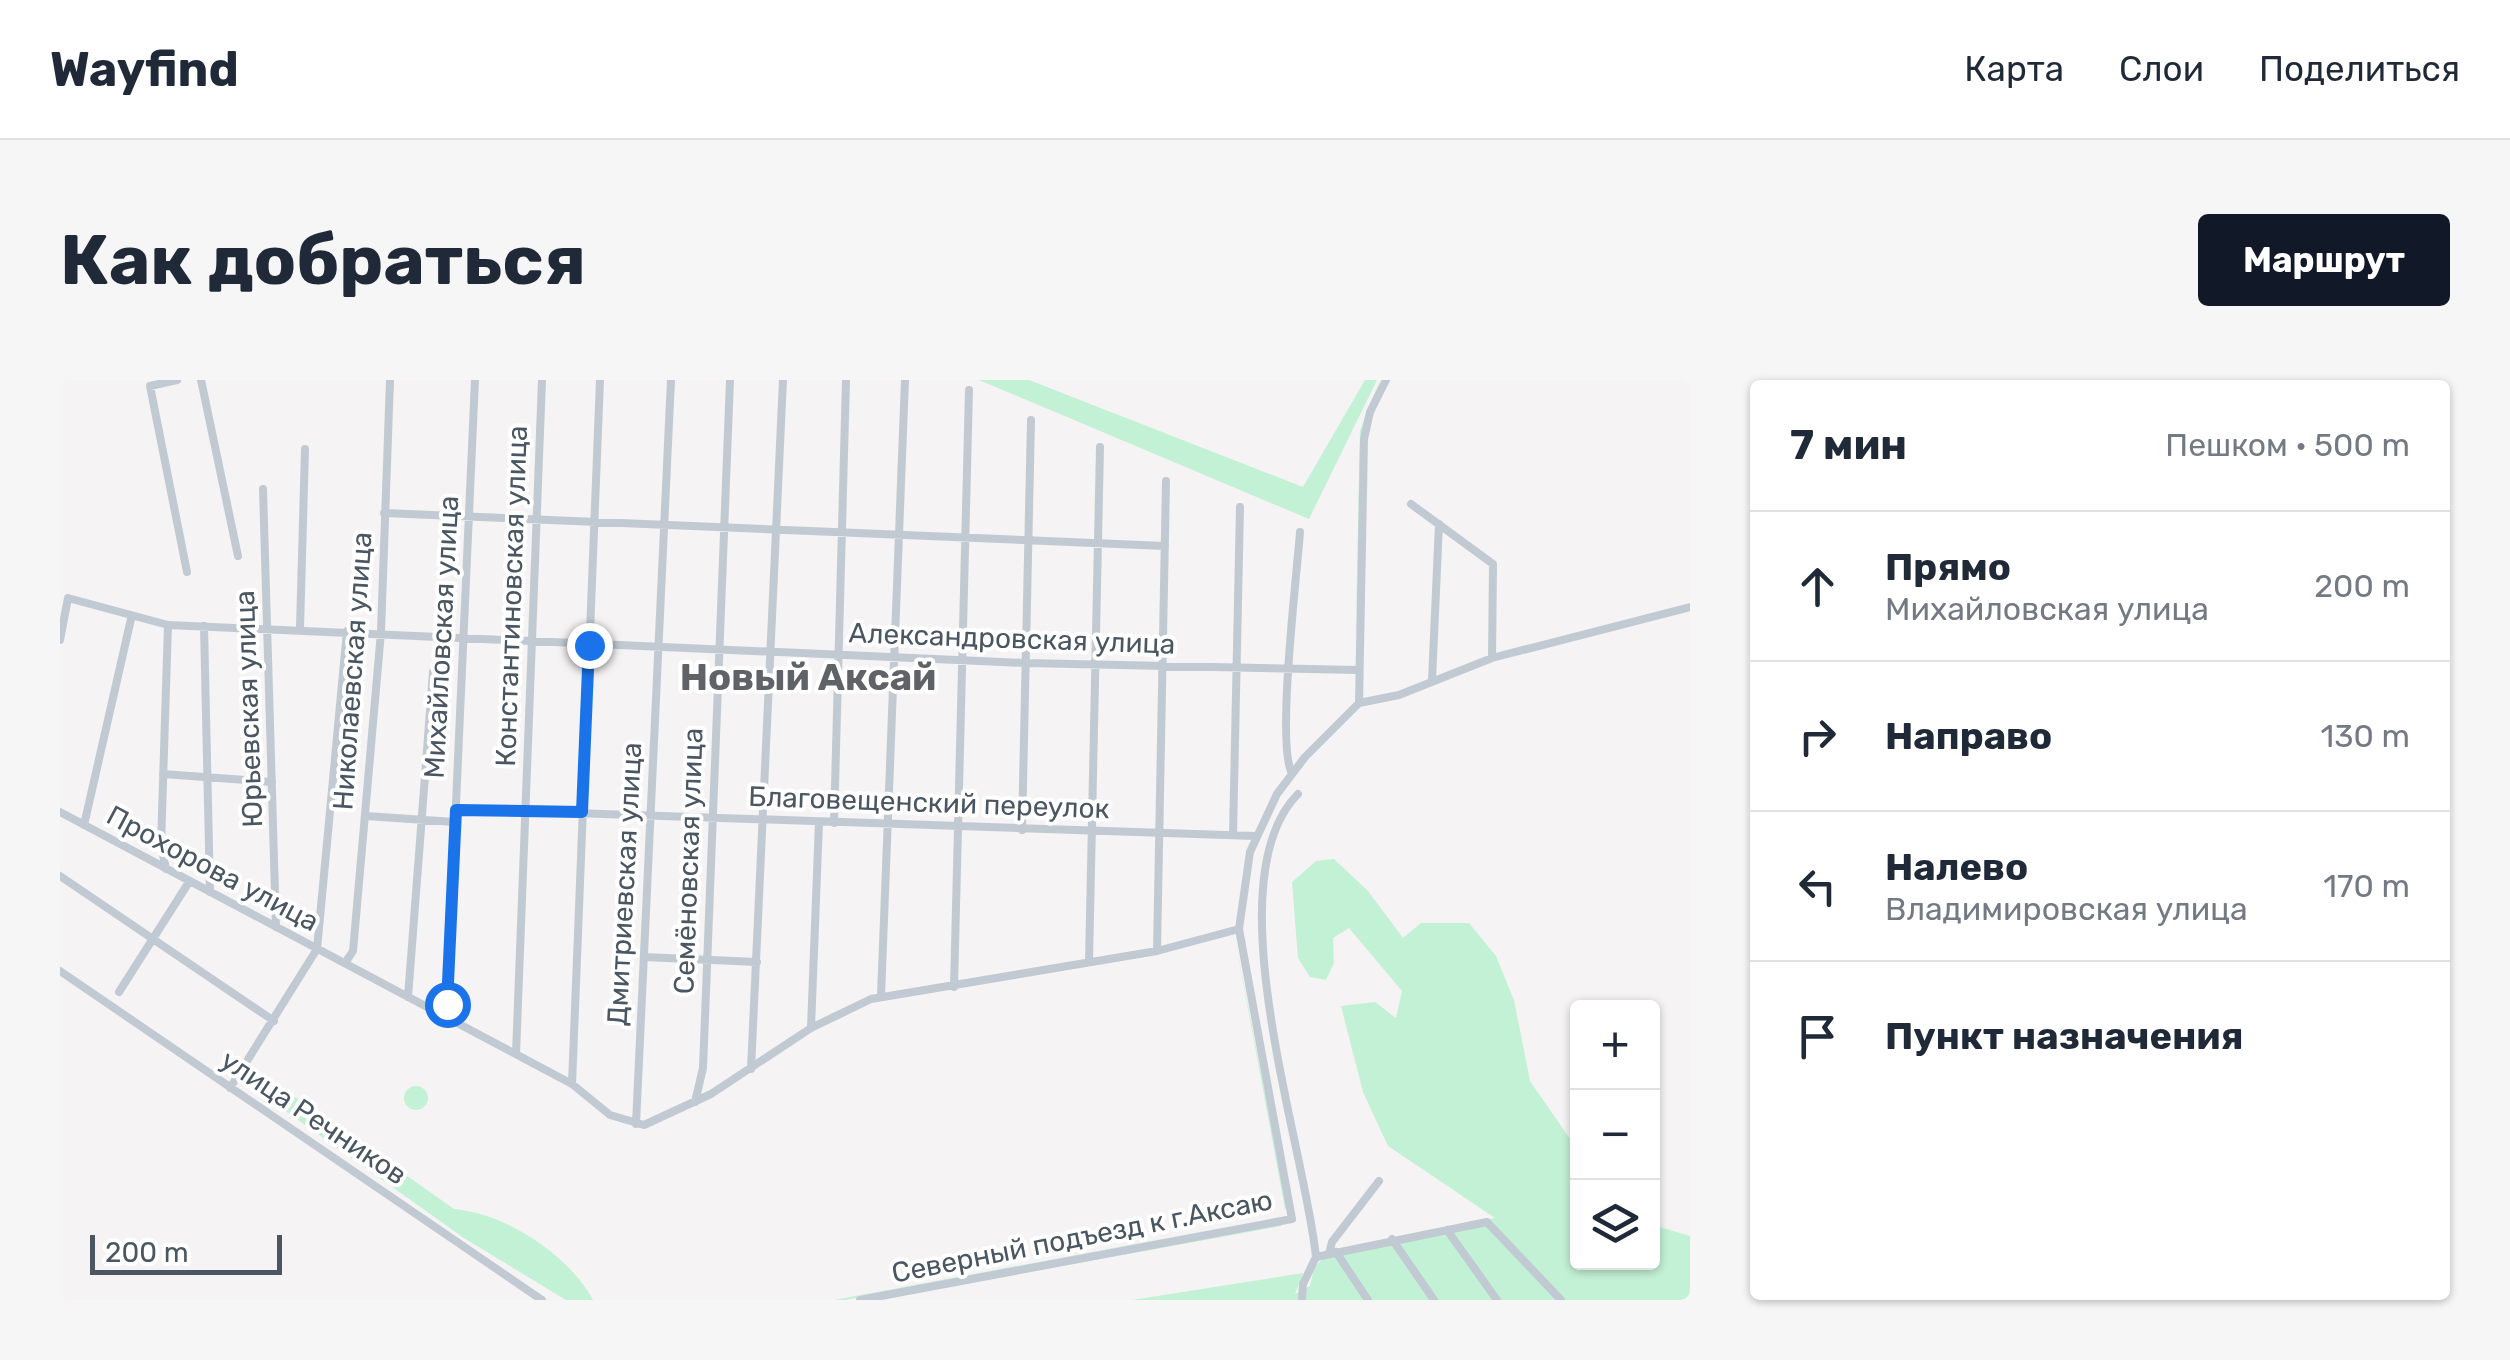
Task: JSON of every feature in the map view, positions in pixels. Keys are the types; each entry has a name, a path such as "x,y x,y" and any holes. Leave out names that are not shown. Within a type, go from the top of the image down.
{"street":[{"path":"178,380 150,386 187,572"},
{"path":"201,380 238,556"},
{"name":"Николаевская улица","path":"345,963 353,950 381,632 390,380"},
{"name":"Михайловская улица","path":"441,1015 447,1004 475,380"},
{"name":"Константиновская улица","path":"516,1054 542,380"},
{"path":"572,1084 600,380"},
{"name":"Дмитриевская улица","path":"636,1124 671,380"},
{"name":"Семёновская улица","path":"695,1102 703,1068 730,380"},
{"path":"751,1069 783,380"},
{"path":"834,822 846,380"},
{"path":"881,996 905,380"},
{"path":"1386,380 1366,423 1359,703 1399,695 1492,658 1690,607"},
{"path":"954,987 970,390"},
{"path":"1022,830 1032,420"},
{"path":"1089,962 1100,447"},
{"path":"300,628 304,448"},
{"path":"1156,951 1166,481"},
{"name":"Юрьевская улица","path":"263,489 276,928"},
{"path":"1411,504 1493,564 1492,658"},
{"path":"1233,835 1240,508"},
{"path":"384,512 1165,546"},
{"path":"1432,680 1439,524"},
{"path":"1292,773 1287,758 1300,532"},
{"name":"Александровская улица","path":"60,640 68,598 168,625 1025,663 1359,670"},
{"path":"84,825 131,619"},
{"path":"167,870 160,845 168,625"},
{"path":"204,626 210,892"},
{"path":"230,1088 317,949 347,631"},
{"path":"408,997 433,672"},
{"name":"Северный подъезд к г.Аксаю","path":"860,1300 1292,1219 1240,928 1242,882 1255,836 1292,773 1359,703"},
{"path":"163,774 272,782"},
{"path":"1298,794 1286,807 1265,855 1266,1002 1316,1257 1303,1284 1302,1300"},
{"name":"Благовещенский переулок","path":"456,810 1255,836"},
{"name":"Прохорова улица","path":"60,812 572,1084 600,1109 636,1124"},
{"path":"366,816 454,822"},
{"path":"811,1028 820,822"},
{"path":"60,876 274,1021"},
{"path":"119,992 189,882"},
{"path":"636,1124 651,1125 751,1069 811,1028 881,996 1156,951 1240,928"},
{"path":"644,957 757,962"},
{"name":"улица Речников","path":"60,971 542,1300"},
{"path":"1368,1300 1333,1253 1332,1242 1379,1181"},
{"path":"1316,1257 1488,1222 1562,1300"},
{"path":"1448,1230 1496,1300"},
{"path":"1392,1239 1434,1300"}],"green space":[{"path":"979,380 1029,380 1303,487 1365,380 1377,380 1309,519"},
{"path":"1380,380 1361,436 1355,666 1360,430"},
{"path":"1334,859 1368,891 1403,938 1421,923 1469,923 1496,956 1514,1000 1530,1081 1570,1139 1570,1270 1660,1270 1660,1227 1690,1236 1690,1300 1132,1300 1303,1273 1295,1294 1310,1286 1314,1268 1330,1251 1495,1218 1388,1146 1363,1092 1341,1006 1375,1002 1396,1018 1402,991 1349,928 1333,938 1334,963 1326,980 1310,977 1298,958 1292,882 1316,861"},
{"path":"1234,933 1287,1208 1285,1209"},
{"path":"416,1086 428,1098 416,1110 404,1098"},
{"path":"295,1097 454,1209 494,1219 534,1239 568,1267 593,1300 566,1300 464,1238 284,1110"},
{"path":"1280,1217 845,1300 834,1300"},
{"path":"1281,1224 1281,1226 876,1300"}],"district":[{"name":"Новый Аксай","path":"808,677"}],"route":[{"path":"447,1004 456,810 582,812 589,645"}]}
